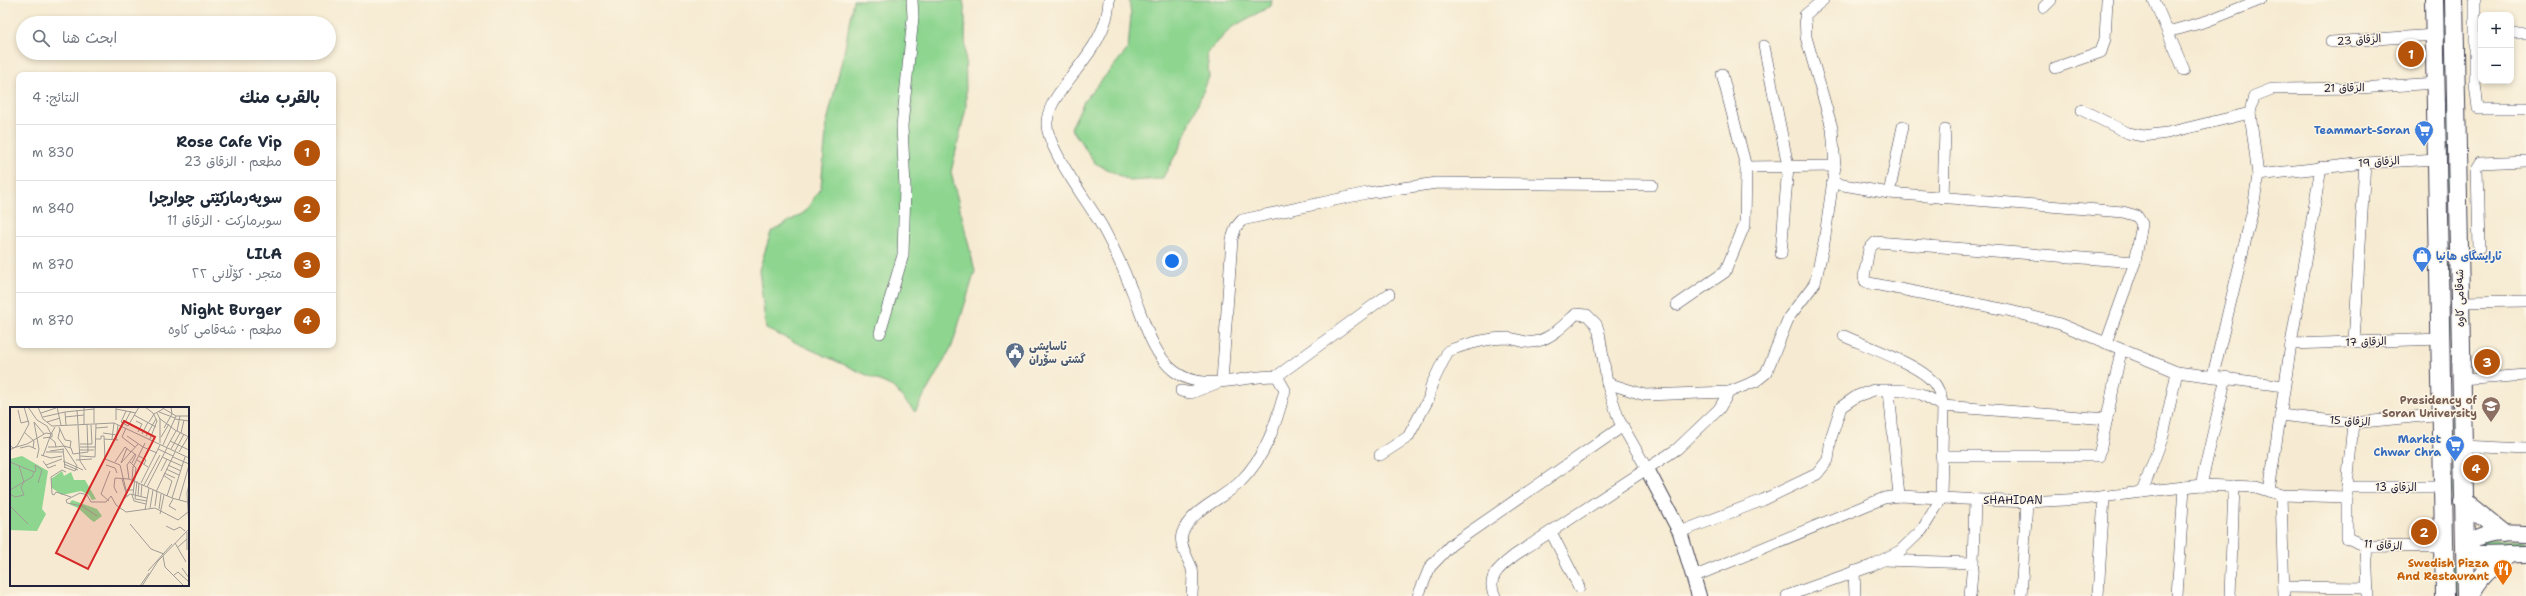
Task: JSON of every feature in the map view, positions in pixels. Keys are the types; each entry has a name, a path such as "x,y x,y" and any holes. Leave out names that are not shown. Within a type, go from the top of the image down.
{"main road":[{"name":"شەقامی کاوە","path":"2434,0 2444,414 2445,596"},
{"name":"شەقامی کاوە","path":"2454,0 2466,596"},
{"path":"2436,87 2456,91"},
{"path":"2463,501 2503,533"},
{"path":"2445,547 2465,547 2480,536 2503,533 2526,534"},
{"path":"2465,547 2470,553 2477,555 2518,554"},
{"path":"2470,596 2482,575 2495,563 2518,554"}],"street":[{"path":"880,333 902,255 905,187 902,126 913,24 912,0"},
{"path":"1109,0 1104,28 1095,46 1049,111 1048,134 1103,227 1132,289 1151,337 1163,360 1174,370 1187,378 1202,382 1222,381 1258,375 1277,376 1389,294"},
{"path":"1607,383 1645,395 1729,392 1756,380 1766,373 1789,317 1815,282 1824,243 1835,166 1832,128 1806,37 1805,15 1823,0"},
{"path":"2055,68 2101,52 2105,39 2107,0"},
{"path":"2154,0 2184,70"},
{"path":"2475,0 2478,34 2475,91 2478,108 2526,108"},
{"path":"2168,32 2208,21 2255,1"},
{"path":"2514,33 2526,33"},
{"name":"الزقاق 23","path":"2331,42 2435,35"},
{"path":"1764,46 1788,166 1781,254"},
{"path":"1677,305 1725,272 1745,224 1746,167 1722,74"},
{"name":"الزقاق 21","path":"2250,113 2254,96 2272,89 2436,87"},
{"path":"2456,91 2475,91"},
{"path":"2082,110 2128,133 2143,136 2167,133 2250,113 2258,175 2251,217 2213,375"},
{"path":"1889,193 1903,126"},
{"path":"1943,198 1946,130"},
{"name":"الزقاق 19","path":"2258,175 2365,163 2438,159"},
{"path":"2479,248 2477,168 2480,163 2526,161"},
{"path":"2354,342 2365,163"},
{"path":"1746,167 1835,166"},
{"path":"2269,491 2284,386 2321,167"},
{"path":"1222,381 1232,239 1236,227 1242,220 1367,193 1437,183 1652,185"},
{"path":"1832,183 1889,193 2123,212 2137,216 2142,224 2135,262 2106,343"},
{"path":"2135,262 1876,242 1868,249 1864,277 1865,281 1869,283 2007,310 2060,324 2177,372 2213,375 2284,386"},
{"path":"2461,302 2526,301"},
{"path":"1380,454 1408,438 1429,398 1431,386 1448,352 1465,344 1509,338 1522,342 1538,342 1555,333 1576,314 1587,315 1596,324 1599,332 1607,383 1623,426 1680,532 1699,596"},
{"path":"1787,596 1883,560 1900,551 1922,530 1941,499 1943,406 1940,393 1929,379 1914,368 1844,336"},
{"name":"الزقاق 17","path":"2291,344 2442,339"},
{"path":"1941,456 2099,456 2121,350"},
{"path":"2142,492 2163,436 2177,372"},
{"path":"2462,380 2526,375"},
{"path":"1192,596 1192,570 1181,538 1190,519 1240,483 1256,464 1269,442 1285,390 1277,376"},
{"path":"2201,485 2226,377"},
{"path":"1180,391 1192,393 1222,381"},
{"path":"1680,532 1763,500 1817,474 1828,460 1831,438 1841,407 1857,396 1874,390 1902,390 1921,394 1943,406 2107,419"},
{"path":"1889,391 1899,496"},
{"path":"1494,596 1491,589 1491,579 1497,570 1515,555 1677,449 1719,409 1729,392"},
{"name":"الزقاق 15","path":"2280,415 2353,423 2444,414"},
{"path":"2347,492 2353,423"},
{"path":"1418,596 1430,567 1451,545 1623,426"},
{"path":"2463,446 2526,449"},
{"name":"SHAHIDAN","path":"1693,577 1884,498 1899,496 2027,502 2104,496 2201,485 2256,487 2281,495 2347,492"},
{"path":"2230,596 2234,486"},
{"path":"2177,596 2184,487"},
{"name":"الزقاق 13","path":"2347,492 2444,487"},
{"name":"الزقاق 11","path":"2347,492 2347,538 2366,546 2445,547"},
{"path":"2281,495 2284,592 2368,592 2366,546"},
{"path":"2098,596 2104,496"},
{"path":"1970,596 1973,563 1975,500"},
{"path":"2021,596 2027,502"},
{"path":"1551,532 1580,587"},
{"path":"1883,560 1973,563"},
{"path":"1854,571 1855,596"}],"green space":[{"path":"853,0 963,0 965,12 966,108 951,172 975,271 952,346 915,412 893,387 766,329 759,270 771,232 805,212 821,187 827,122 845,48"},
{"path":"1129,0 1272,0 1271,6 1232,27 1207,53 1209,77 1180,147 1162,179 1130,181 1095,163 1071,128 1084,101 1128,49 1131,15"},
{"path":"2442,0 2448,0 2450,71 2443,71"},
{"path":"2450,100 2456,530 2453,530 2445,101"},
{"path":"2486,539 2526,541 2526,548 2481,550 2478,544"},
{"path":"2454,563 2458,567 2458,596 2451,596 2451,564"}],"place":[{"name":"Rose Cafe Vip","path":"2411,54"},
{"name":"Teammart-Soran","path":"2424,147"},
{"name":"ئارایشگای هانیا","path":"2422,273"},
{"name":"LILA","path":"2487,362"},
{"name":"ئاسایشی گشتی سۆران","path":"1015,369"},
{"name":"Presidency of Soran University","path":"2491,423"},
{"name":"Market Chwar Chra","path":"2455,462"},
{"name":"Night Burger","path":"2476,468"},
{"name":"سوپەرمارکێتی چوارچرا","path":"2424,532"},
{"name":"Swedish Pizza And Restaurant","path":"2503,586"}]}
